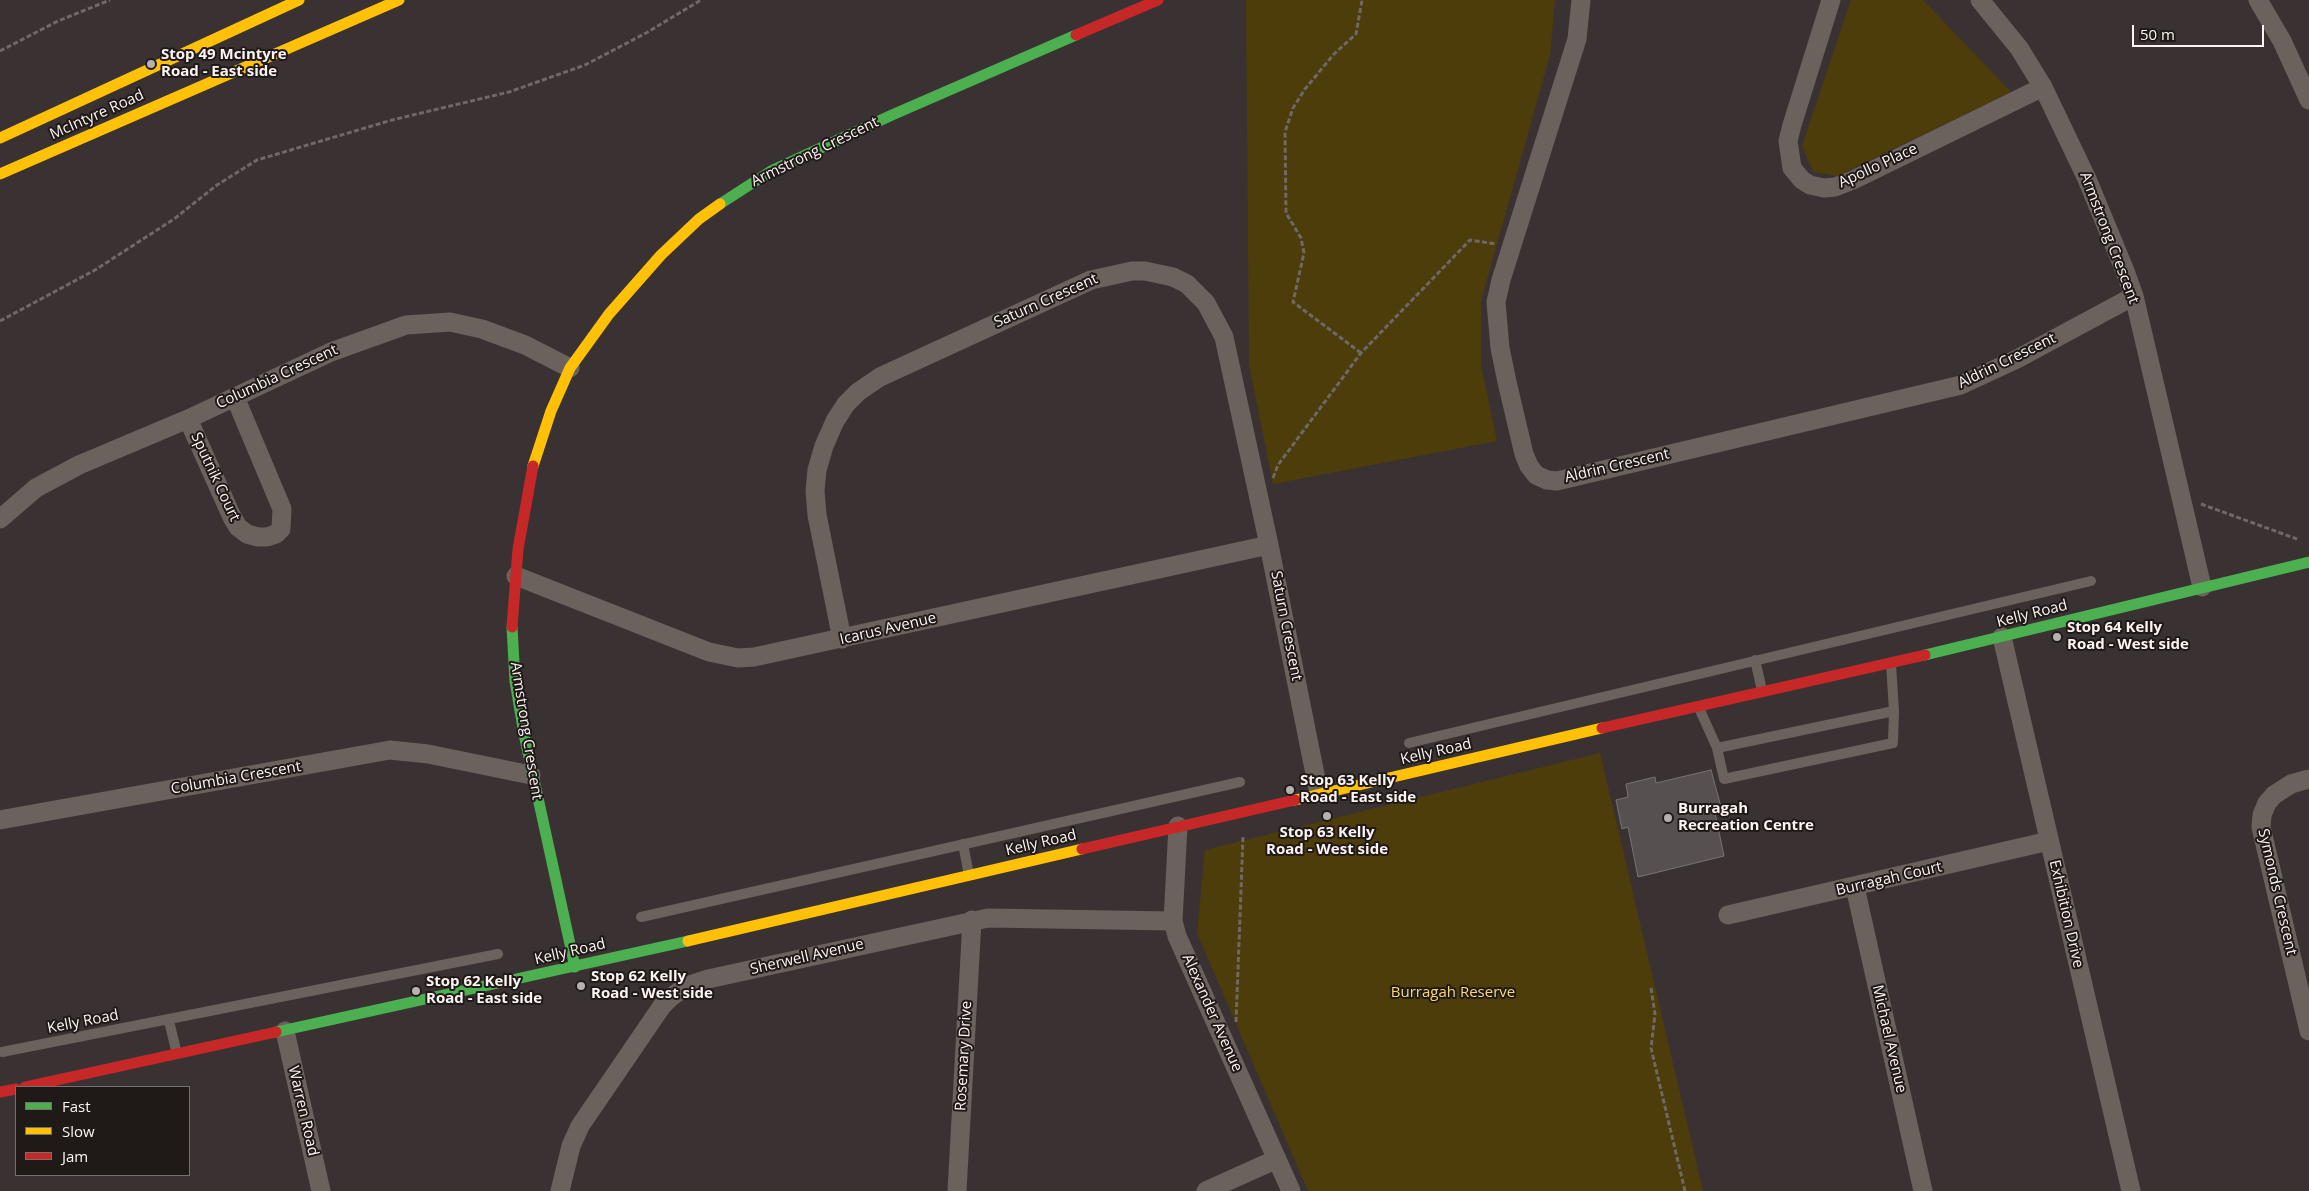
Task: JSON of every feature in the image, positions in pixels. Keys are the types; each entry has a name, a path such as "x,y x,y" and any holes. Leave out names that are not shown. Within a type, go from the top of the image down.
{"street":[{"name":"McIntyre Road","path":"0,138 299,0"},
{"name":"McIntyre Road","path":"0,174 399,0"},
{"name":"Armstrong Crescent","path":"574,967 531,775 515,681 512,619 523,512 532,470 551,411 570,368 609,314 661,255 699,218 747,185 771,171 892,116 1158,0"},
{"name":"Aldrin Crescent","path":"1581,0 1577,39 1496,302 1500,348 1524,454 1529,466 1536,475 1547,480 1556,481 1961,385 2017,358 2134,296"},
{"name":"Apollo Place","path":"1831,0 1788,141 1792,168 1802,180 1810,185 1830,188 1852,180 2043,87"},
{"name":"Armstrong Crescent","path":"1980,0 2019,48 2043,87 2088,178 2134,296 2202,587"},
{"path":"2258,0 2282,41 2309,100"},
{"name":"Saturn Crescent","path":"842,639 817,515 815,491 817,470 824,446 846,404 868,384 880,377 1091,280 1132,271 1161,274 1187,284 1206,303 1224,337 1269,545 1319,794"},
{"name":"Columbia Crescent","path":"0,519 19,501 54,477 358,341 406,325 450,322 482,329 525,345 570,368"},
{"name":"Sputnik Court","path":"188,418 238,527 247,534 258,537 268,537 276,534 280,529 282,509 235,397"},
{"name":"Icarus Avenue","path":"516,576 680,642 724,656 754,658 1269,545"},
{"name":"Kelly Road","path":"30,1086 574,967 1762,691 1891,663 2309,562"},
{"name":"Exhibition Drive","path":"2002,637 2131,1191"},
{"name":"Columbia Crescent","path":"0,820 390,750 428,754 531,775"},
{"name":"Symonds Crescent","path":"2309,779 2291,784 2274,795 2267,803 2262,814 2261,827 2309,1031"},
{"name":"Alexander Avenue","path":"1178,826 1173,921 1177,936 1291,1191"},
{"name":"Burragah Court","path":"1728,915 2049,841"},
{"name":"Michael Avenue","path":"1855,887 1923,1191"},
{"name":"Sherwell Avenue","path":"560,1191 571,1146 580,1126 662,1006 678,990 708,979 972,920 1017,917 1173,921"},
{"name":"Rosemary Drive","path":"957,1191 972,920"},
{"name":"Warren Road","path":"285,1031 321,1191"},
{"path":"0,1092 15,1089"},
{"path":"1206,1191 1277,1159"}],"lane":[{"name":"Kelly Road","path":"1408,743 2091,581"},
{"path":"1755,660 1762,691"},
{"path":"1698,706 1717,748 1724,779 1893,743 1894,710 1891,663"},
{"path":"1717,748 1894,710"},
{"name":"Kelly Road","path":"642,917 1240,782"},
{"path":"963,844 969,876"},
{"name":"Kelly Road","path":"2,1052 169,1021 498,954"},
{"path":"169,1021 177,1055"}],"path":[{"path":"0,51 58,21 110,0"},
{"path":"0,321 95,270 174,219 217,185 257,160 392,120 509,92 585,65 646,33 701,0"},
{"path":"1361,353 1293,302 1304,253 1301,238 1286,213 1285,132 1293,108 1305,89 1334,54 1356,34 1362,0"},
{"path":"1260,502 1267,492 1278,465 1361,353 1470,240 1512,246"},
{"path":"2181,496 2297,539"},
{"path":"1236,1024 1244,838"},
{"path":"1651,988 1655,1014 1651,1048 1685,1191"}],"green space":[{"path":"1246,0 1555,0 1550,55 1481,301 1481,365 1497,441 1273,484 1249,364"},
{"path":"1851,0 1923,0 2011,92 1837,176 1813,172 1802,146"},
{"name":"Burragah Reserve","path":"1600,753 1703,1191 1308,1191 1197,933 1205,850"}],"building":[{"name":"Burragah Recreation Centre","path":"1711,770 1721,807 1714,808 1724,856 1638,877 1628,827 1622,829 1616,800 1628,797 1626,784 1655,777 1656,783"}],"traffic: fast":[{"path":"720,204 771,171 892,115 1076,35"},
{"path":"1925,655 2309,562"},
{"path":"512,627 515,681 524,734 575,967"},
{"path":"276,1032 688,941"}],"traffic: slow":[{"path":"0,138 299,0"},
{"path":"0,174 399,0"},
{"path":"533,466 551,411 570,368 609,314 661,255 699,219 720,204"},
{"path":"1295,800 1602,728"},
{"path":"688,941 1082,849"}],"traffic: jam":[{"path":"1076,35 1158,0"},
{"path":"512,627 518,549 533,466"},
{"path":"1602,728 1925,655"},
{"path":"1082,849 1295,800"},
{"path":"30,1086 276,1032"},
{"path":"0,1092 15,1089"}],"place":[{"name":"Stop 49 Mcintyre Road - East side","path":"151,64"},
{"name":"Stop 64 Kelly Road - West side","path":"2057,637"},
{"name":"Stop 63 Kelly Road - East side","path":"1290,790"},
{"name":"Stop 63 Kelly Road - West side","path":"1327,816"},
{"name":"Burragah Recreation Centre","path":"1668,818"},
{"name":"Stop 62 Kelly Road - West side","path":"581,986"},
{"name":"Stop 62 Kelly Road - East side","path":"416,991"}]}
